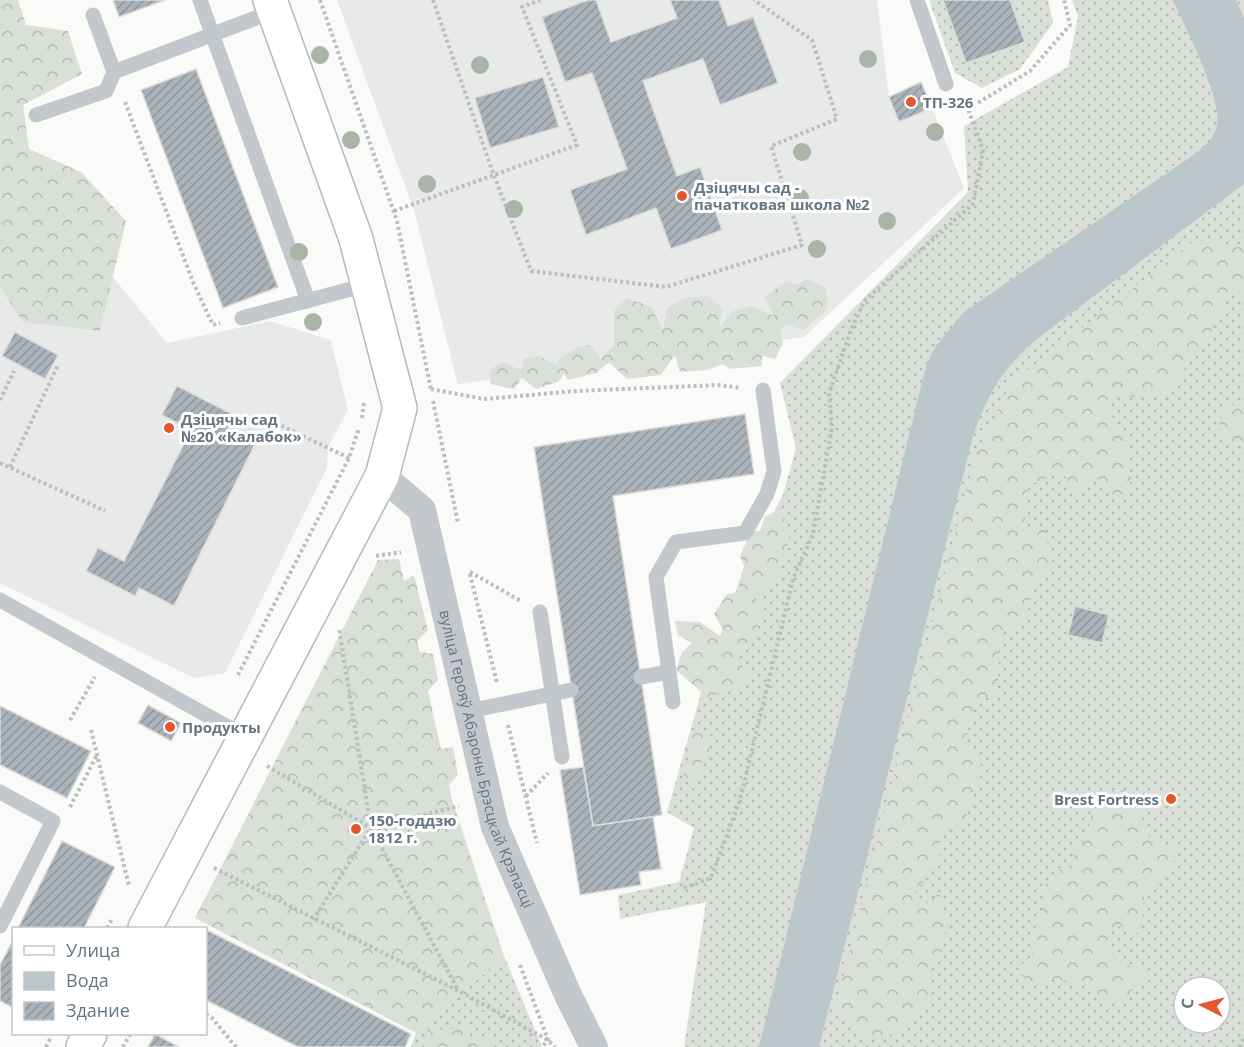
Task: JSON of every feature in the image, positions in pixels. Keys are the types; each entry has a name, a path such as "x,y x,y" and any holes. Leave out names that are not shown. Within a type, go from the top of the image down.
{"main road":[{"path":"146,927 382,476 400,408 370,284 272,6"}],"street":[{"name":"вуліца Герояў Абароны Брэсцкай Крэпасці","path":"382,476 422,510 495,826 568,994 594,1047"}],"lane":[{"path":"200,0 308,301"},
{"path":"917,0 946,84"},
{"path":"114,72 213,35 272,6"},
{"path":"36,115 106,91 114,72 93,15"},
{"path":"242,318 370,284"},
{"path":"673,702 656,577 676,542 745,533 767,494 774,471 763,390"},
{"path":"0,600 244,736"},
{"path":"540,612 562,757"},
{"path":"641,677 669,672"},
{"path":"469,711 571,690"},
{"path":"0,792 53,820 0,926"}],"path":[{"path":"320,0 394,211 459,526"},
{"path":"433,0 493,173 531,271 666,287 802,245 771,146 837,118 812,40 754,0"},
{"path":"394,211 493,173 577,145 522,7 540,0"},
{"path":"968,109 1030,71 1070,25 1064,0"},
{"path":"114,72 193,282 213,325 242,318"},
{"path":"684,888 711,878 740,800 793,579 813,534 832,427 829,393 851,330 865,300 974,204 983,150 968,109 946,84"},
{"path":"10,467 58,365"},
{"path":"0,400 14,371"},
{"path":"431,388 484,399 577,391 718,385 763,390"},
{"path":"215,720 349,458 362,419 364,397"},
{"path":"276,423 349,458"},
{"path":"0,463 105,511"},
{"path":"467,560 539,850"},
{"path":"470,571 540,612"},
{"path":"338,625 371,828 459,991"},
{"path":"70,720 105,658"},
{"path":"91,730 129,886"},
{"path":"53,820 70,808 97,755"},
{"path":"525,796 562,757"},
{"path":"267,766 371,828"},
{"path":"313,920 371,828 459,806"},
{"path":"209,878 214,868 313,920 459,991 548,1040 555,1047"},
{"path":"124,897 135,876"},
{"path":"108,927 113,918"},
{"path":"207,1015 236,1047"},
{"path":"1240,1047 1244,1037"},
{"path":"542,1047 548,1040"}],"shaded area":[{"name":"Дзіцячы сад - пачатковая школа №2","path":"337,0 877,0 889,97 899,121 932,108 964,188 804,337 458,384 415,213"},
{"name":"Дзіцячы сад №20 «Калабок»","path":"0,152 36,183 167,343 270,321 331,340 348,410 328,447 327,468 225,673 194,678 0,583"}],"green space":[{"path":"0,0 18,0 26,25 68,31 82,74 23,105 29,149 81,172 126,221 100,331 23,322 0,287"},
{"path":"929,0 1048,0 1053,23 1020,69 982,88 955,73"},
{"path":"1072,0 1244,0 1244,1047 684,1047 706,902 620,919 618,895 679,882 694,828 667,812 702,690 744,567 783,495 796,448 780,383 968,192 964,126 1068,67 1078,16"},
{"path":"1196,239 1223,239 1222,250 1238,247 1244,240 1244,289 1228,297 1206,342 1166,393 1139,397 1117,396 1108,410 1125,434 1131,479 1123,498 1104,490 1099,479 1075,492 1062,472 1029,485 1024,528 1045,528 1051,564 1032,594 1023,622 1003,632 999,652 998,691 974,706 966,739 981,764 973,799 963,826 949,825 940,841 939,864 911,896 925,904 939,893 947,924 942,952 930,968 931,1002 896,1034 864,1038 835,1009 974,459 1011,383"},
{"path":"807,279 826,288 827,309 804,330 787,325 780,330 783,343 775,359 762,356 762,366 730,369 723,364 707,370 680,372 675,355 661,375 627,379 609,362 596,373 568,380 564,374 558,382 536,389 522,378 514,389 491,384 489,371 501,362 521,370 524,359 538,356 558,365 559,358 578,347 590,345 601,359 614,345 614,311 627,298 651,307 663,330 667,309 684,298 709,296 722,308 719,329 731,312 751,306 774,316 764,297 787,281 797,285"},
{"path":"1244,400 1244,445 1226,443 1219,426 1222,410"},
{"path":"781,508 786,509 783,525 790,535 776,579 754,596 764,607 753,637 739,650 738,659 751,679 734,694 724,689 709,699 676,670 682,652 692,643 678,635 675,621 700,622 720,636 725,633 714,614 727,594 739,593 747,573 740,556 751,531 760,531 765,517"},
{"path":"399,559 404,581 414,575 428,630 417,641 420,652 433,654 438,680 428,691 441,749 453,747 458,775 449,785 452,800 504,956 416,1033 195,918 378,560"},
{"path":"693,732 711,734 709,755 700,764 703,773 693,789 682,771 690,758 684,750"},
{"path":"1124,790 1122,812 1142,812 1145,835 1180,851 1155,889 1144,895 1142,935 1117,926 1108,937 1115,961 1149,972 1124,1000 1105,1003 1084,984 1055,979 1028,987 1019,967 1032,956 1032,936 1043,909 1042,889 1058,869 1071,871 1075,847 1088,840 1090,818 1106,792"},
{"path":"504,956 542,1047 411,1047 416,1033"},
{"path":"464,1025 471,1037 489,1039 494,1047 424,1047 429,1028 448,1030"}],"water":[{"path":"1173,0 1236,0 1244,18 1244,184 1038,338 1006,370 991,394 973,436 819,1047 759,1047 926,366 936,346 964,312 1195,154 1212,138 1217,125 1214,98 1201,62"}],"building":[{"path":"113,0 165,0 119,17"},
{"path":"588,0 596,0 611,42 677,18 670,0 719,0 728,26 753,17 778,83 720,105 703,59 643,81 677,176 700,167 722,230 671,249 656,208 586,235 570,190 627,169 592,73 565,82 542,17"},
{"path":"943,0 1010,0 1025,42 966,63"},
{"path":"196,69 278,287 223,308 141,90"},
{"path":"543,77 559,127 490,148 475,98"},
{"name":"ТП-326","path":"921,82 932,108 899,122 889,97"},
{"path":"15,332 58,355 45,379 2,356"},
{"path":"177,386 234,415 228,428 256,442 174,606 139,588 135,596 86,571 98,548 124,561 191,430 162,415"},
{"path":"745,414 754,474 613,496 662,815 593,826 534,447"},
{"path":"1075,606 1109,615 1102,643 1068,635"},
{"path":"148,705 181,723 171,741 138,723"},
{"path":"0,706 91,751 67,798 0,765"},
{"path":"583,767 593,826 653,817 661,869 639,872 641,885 580,895 560,770"},
{"path":"62,841 115,867 85,927 19,927"},
{"path":"207,930 411,1034 405,1047 298,1047 207,1001"},
{"path":"12,942 12,1007 0,1001 0,965"},
{"path":"154,1035 157,1035 179,1047 148,1047"}],"place":[{"name":"ТП-326","path":"911,102"},
{"name":"Дзіцячы сад - пачатковая школа №2","path":"682,196"},
{"name":"Дзіцячы сад №20 «Калабок»","path":"169,428"},
{"name":"Продукты","path":"170,727"},
{"name":"Brest Fortress","path":"1171,799"},
{"name":"150-годдзю 1812 г.","path":"356,829"}]}
